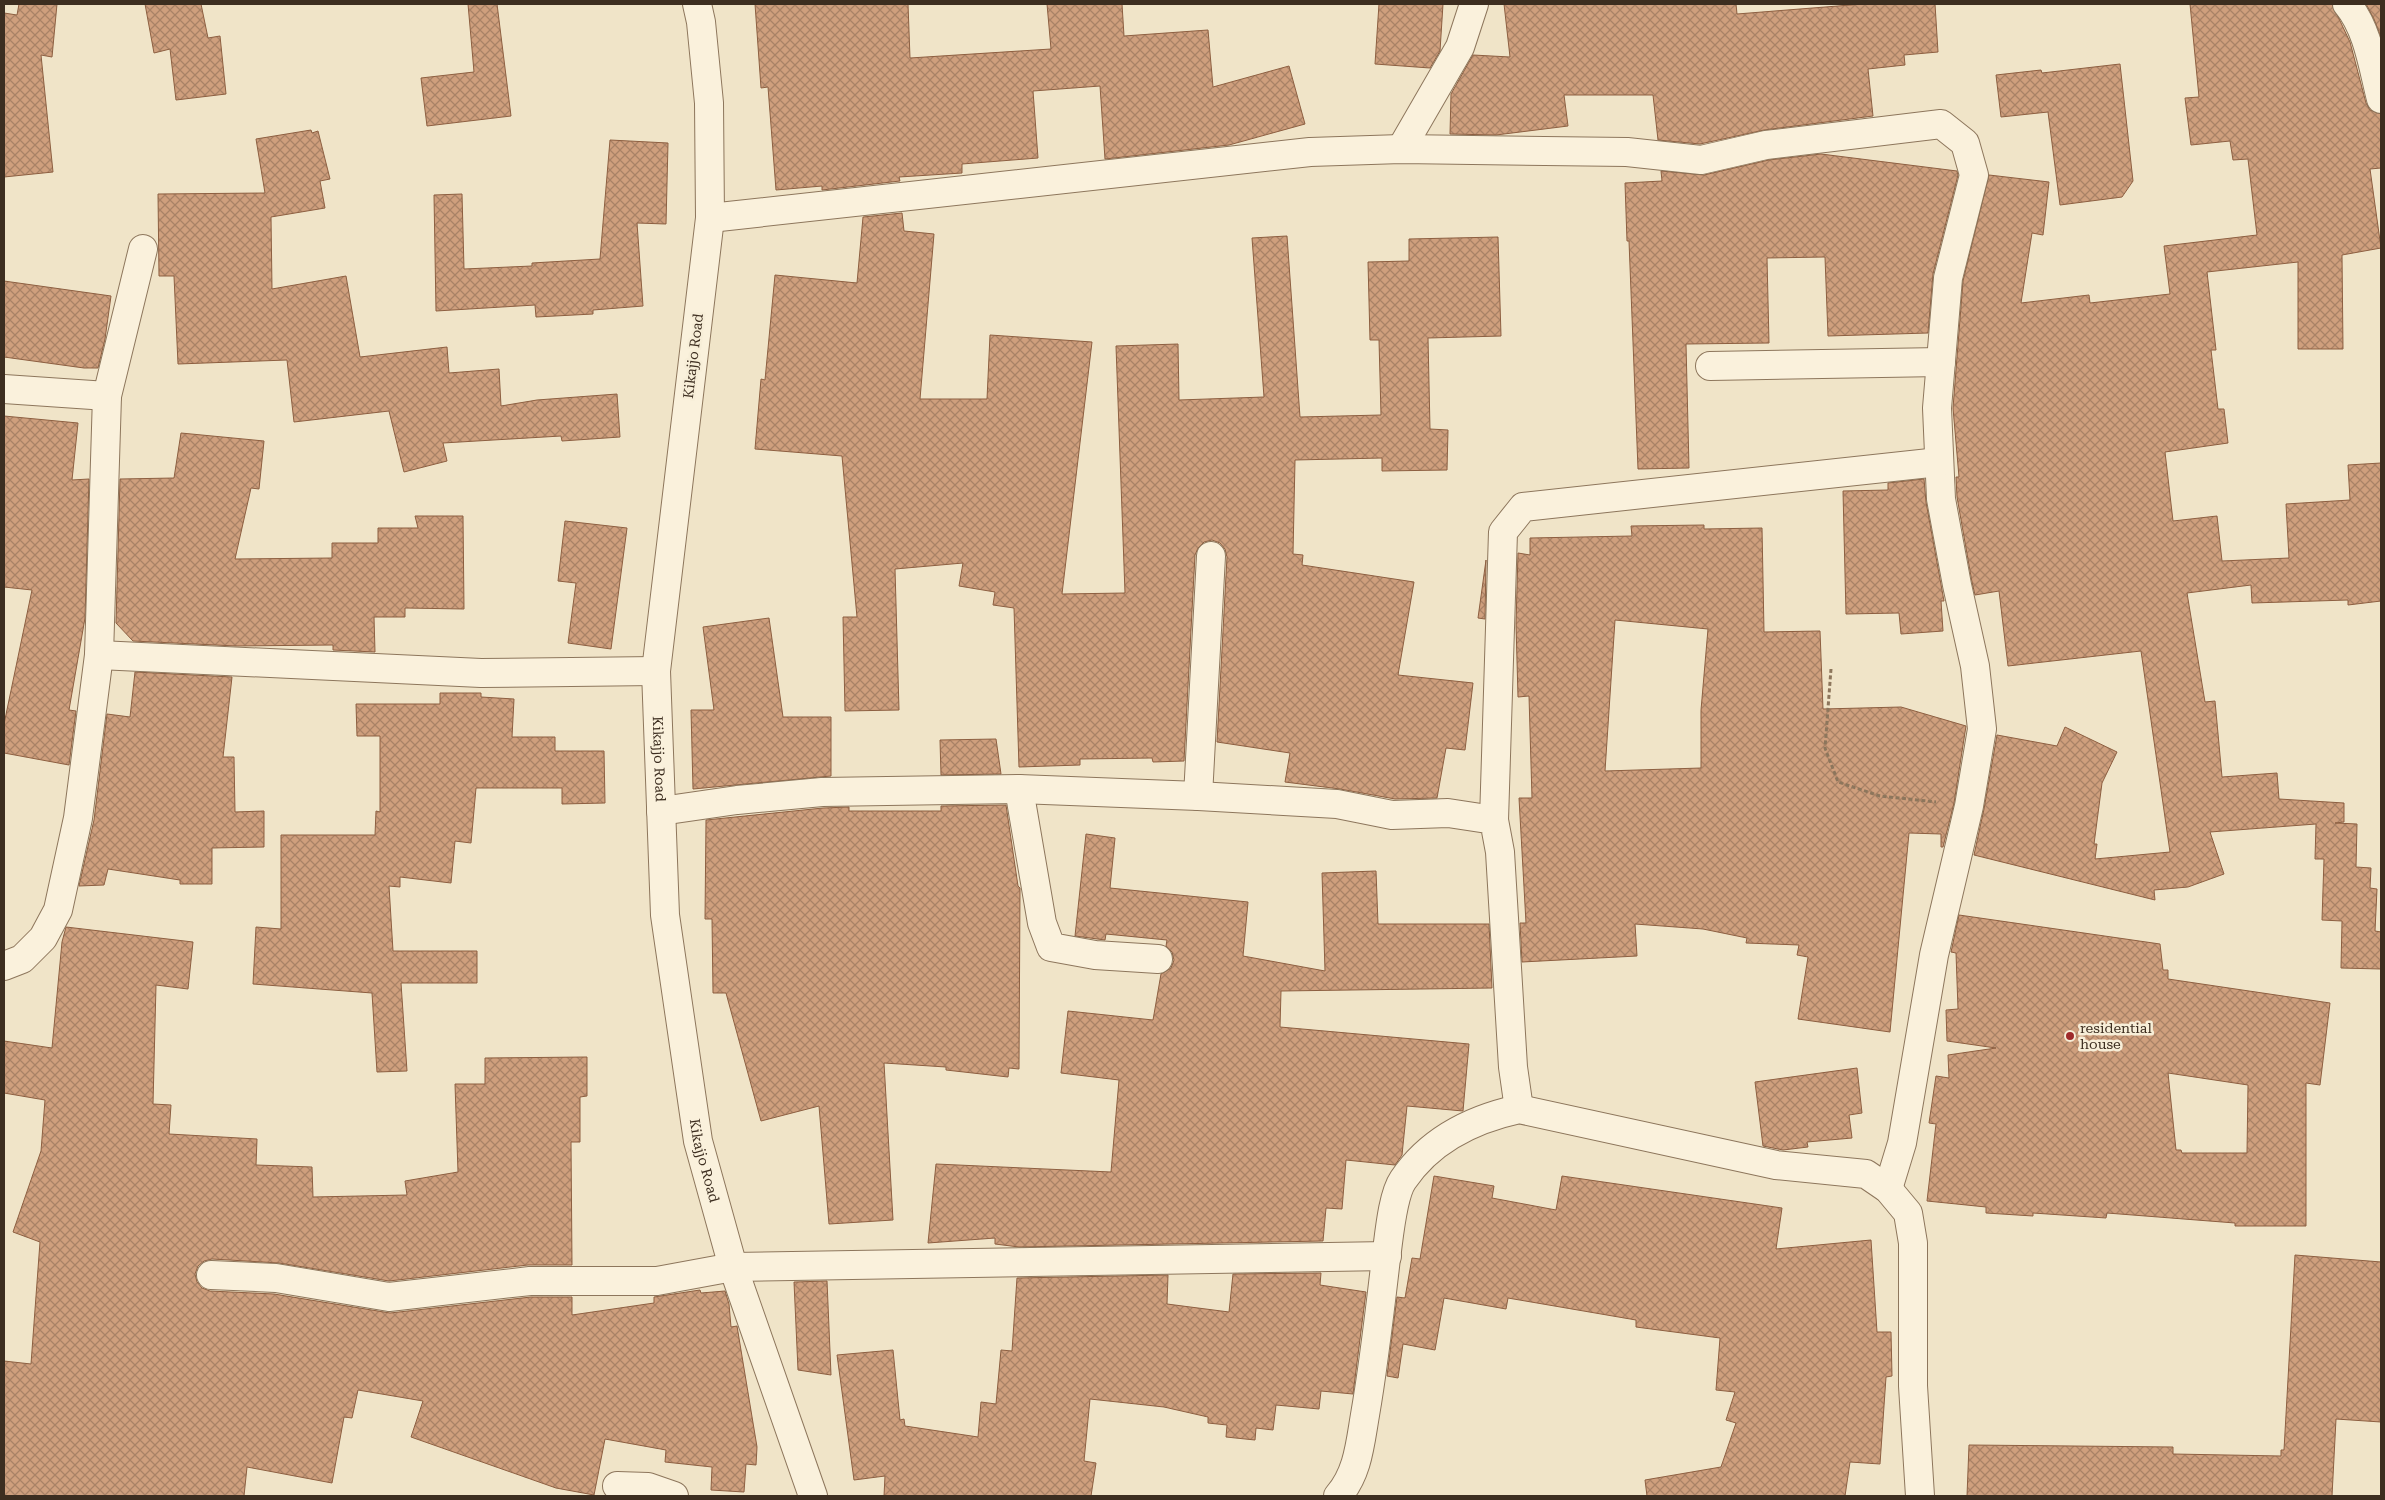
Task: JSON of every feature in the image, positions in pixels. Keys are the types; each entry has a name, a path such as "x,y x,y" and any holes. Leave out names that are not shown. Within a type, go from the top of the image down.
{"street":[{"name":"Kikajjo Road","path":"697,4 701,22 709,103 710,218 656,671 665,916 698,1141 733,1267 813,1496"},
{"path":"1401,149 1460,47 1474,4"},
{"path":"2347,4 2354,12 2365,40 2381,99"},
{"path":"710,218 1310,152 1401,149 1627,152 1701,160 1766,145 1941,124 1965,143 1974,175 1948,278 1937,408 1941,499 1956,584 1975,666 1982,729 1969,806 1934,955 1902,1143 1888,1189"},
{"path":"4,966 22,959 43,938 58,910 78,818 99,655 108,396 144,249"},
{"path":"1710,366 1941,362"},
{"path":"4,389 108,396"},
{"path":"1519,1109 1513,1067 1500,852 1494,820 1503,532 1523,507 1939,462"},
{"path":"1198,796 1211,556"},
{"path":"99,655 481,673 656,671"},
{"path":"661,811 737,800 822,792 1018,790 1198,796 1337,804 1392,815 1448,813 1494,820"},
{"path":"1018,790 1042,923 1051,947 1095,955 1158,959"},
{"path":"1338,1496 1356,1464 1368,1395 1391,1221 1402,1182 1427,1151 1455,1132 1490,1115 1519,1109 1776,1165 1866,1174 1888,1189 1908,1213 1913,1243 1912,1386 1920,1496"},
{"path":"211,1275 276,1278 389,1297 530,1281 657,1280 733,1267 1387,1256"},
{"path":"617,1486 648,1488 674,1496"}],"path":[{"path":"1832,669 1825,748 1838,782 1880,796 1969,806"}],"building":[{"path":"19,4 57,4 52,57 41,55 53,172 4,177 4,13 17,15"},
{"path":"145,4 201,4 208,38 220,36 226,94 176,100 170,49 154,53"},
{"path":"468,4 497,4 511,116 427,126 421,78 474,72"},
{"path":"755,4 908,4 910,58 1051,49 1047,4 1122,4 1124,36 1208,30 1213,87 1289,66 1305,124 1229,145 1105,159 1100,86 1033,91 1038,158 962,164 962,173 899,177 900,181 822,190 822,186 776,190 768,87 761,88"},
{"path":"1379,4 1443,4 1440,51 1430,68 1375,64"},
{"path":"1504,4 1736,4 1737,14 1863,4 1935,4 1938,52 1904,55 1905,65 1868,69 1873,116 1764,130 1700,144 1658,140 1653,95 1564,95 1568,126 1496,135 1450,134 1451,94 1473,55 1510,57"},
{"path":"2190,4 2332,4 2350,42 2366,103 2370,110 2381,114 2381,168 2370,169 2381,248 2342,255 2343,349 2298,349 2298,262 2207,272 2216,350 2211,350 2218,409 2224,409 2228,443 2165,452 2173,521 2217,516 2222,561 2289,558 2286,504 2350,500 2348,465 2381,463 2381,601 2348,605 2348,600 2252,603 2251,585 2187,593 2205,702 2215,701 2222,777 2277,773 2279,799 2344,803 2344,822 2335,823 2357,824 2356,867 2371,868 2370,888 2377,889 2375,931 2381,932 2381,969 2341,968 2342,921 2322,920 2324,859 2315,859 2316,824 2210,832 2224,874 2188,887 2154,890 2155,900 1974,855 1997,735 2057,746 2065,727 2117,752 2102,783 2094,844 2097,844 2095,859 2170,852 2141,651 2008,666 1999,591 1975,595 1972,582 1957,497 1956,477 1959,477 1953,408 1963,281 1989,175 2049,182 2043,235 2032,233 2021,303 2089,295 2090,303 2170,294 2164,246 2257,235 2248,159 2233,160 2230,141 2191,145 2185,98 2199,97"},
{"path":"2366,4 2381,4 2381,37 2374,19"},
{"path":"2120,64 2133,181 2122,197 2060,205 2048,112 2001,117 1996,75 2041,70 2042,73"},
{"path":"311,130 312,133 318,131 330,179 320,181 325,208 271,217 272,289 346,276 360,357 447,347 449,373 499,369 501,406 537,400 617,394 620,437 562,441 561,436 443,443 447,461 404,472 389,411 294,422 287,360 178,364 174,276 159,276 158,194 265,193 256,139"},
{"path":"610,140 668,143 666,224 637,223 643,306 593,310 593,314 536,317 535,305 436,311 434,195 462,194 464,269 532,266 532,263 600,259"},
{"path":"1821,154 1957,171 1958,175 1933,274 1928,333 1828,336 1825,257 1767,258 1769,343 1686,344 1689,468 1638,469 1625,183 1662,181 1661,171 1704,175 1769,160"},
{"path":"902,213 904,231 934,234 920,399 987,399 990,335 1092,342 1062,594 1125,593 1116,346 1178,344 1179,400 1264,397 1252,238 1287,236 1300,417 1381,415 1379,340 1370,340 1368,262 1409,261 1409,239 1498,237 1501,336 1428,338 1430,429 1448,430 1447,470 1382,471 1382,458 1295,460 1293,554 1303,555 1302,565 1414,582 1398,675 1473,683 1465,750 1446,748 1437,798 1395,799 1285,782 1290,753 1217,742 1227,557 1225,549 1220,543 1212,540 1204,542 1198,548 1195,555 1184,761 1153,762 1152,758 1080,759 1080,765 1019,767 1014,608 993,605 995,592 959,586 963,563 895,569 899,710 845,711 843,617 857,617 842,456 755,449 761,379 765,380 775,275 857,283 863,217"},
{"path":"4,281 111,296 105,339 98,368 84,368 4,357"},
{"path":"4,416 78,423 72,480 89,479 85,618 69,710 76,711 69,765 4,753 4,724 32,590 4,587"},
{"path":"181,433 264,441 259,489 251,488 235,559 332,558 332,543 378,543 378,528 418,528 415,516 463,516 464,609 405,608 405,617 374,617 375,652 333,650 333,645 236,646 133,641 116,623 120,479 174,478"},
{"path":"1924,479 1926,502 1944,601 1941,601 1943,631 1901,634 1899,613 1846,614 1843,491 1888,490 1888,483"},
{"path":"565,521 627,528 611,649 568,643 576,583 558,581"},
{"path":"1704,525 1704,529 1762,528 1764,632 1820,631 1823,709 1901,707 1966,726 1954,803 1943,847 1941,847 1941,834 1909,833 1890,1032 1798,1019 1808,957 1797,955 1799,945 1746,943 1747,938 1703,929 1635,924 1637,956 1522,962 1520,923 1526,923 1519,798 1532,798 1529,696 1518,697 1516,624 1518,553 1530,555 1530,538 1632,536 1631,526","holes":["1615,620 1708,629 1701,710 1701,768 1605,771"]},
{"path":"1486,560 1485,619 1478,618"},
{"path":"769,618 783,717 831,717 831,776 693,789 691,710 714,710 703,627"},
{"path":"135,672 232,677 223,757 234,757 235,812 264,811 264,847 212,848 212,884 180,884 180,880 108,869 104,885 79,886 94,820 107,714 130,717"},
{"path":"440,693 481,693 481,697 514,699 512,737 555,737 555,751 604,751 605,803 562,804 562,788 476,788 471,843 455,841 451,883 400,877 400,887 389,886 393,951 477,951 477,983 401,983 407,1071 377,1072 372,993 253,984 256,927 281,929 281,835 375,835 376,811 380,812 380,736 357,736 356,704 440,704"},
{"path":"996,739 1001,774 941,775 940,740"},
{"path":"1006,805 1018,886 1020,888 1019,1069 1009,1068 1008,1077 946,1070 946,1067 884,1063 893,1220 829,1224 819,1106 761,1121 726,993 713,993 712,919 705,919 706,820 823,808 849,807 849,811 941,811 941,806"},
{"path":"1086,834 1115,838 1110,888 1248,902 1243,956 1325,971 1322,873 1376,871 1378,924 1489,924 1492,988 1281,991 1280,1027 1469,1044 1463,1111 1407,1106 1402,1155 1395,1165 1346,1160 1342,1209 1326,1208 1323,1241 1019,1247 995,1244 995,1238 928,1243 936,1164 1111,1172 1119,1080 1061,1073 1068,1011 1153,1020 1161,974 1171,968 1174,960 1172,952 1166,946 1167,940 1106,934 1105,940 1075,936"},
{"path":"1959,915 2160,944 2163,970 2168,970 2168,979 2330,1003 2320,1085 2306,1083 2306,1226 2235,1226 2235,1223 2107,1213 2106,1218 2033,1213 2033,1216 1986,1213 1986,1207 1927,1201 1936,1124 1929,1123 1936,1076 1949,1078 1948,1055 1996,1048 1947,1041 1946,1010 1958,1009 1956,953 1951,952","holes":["2168,1073 2248,1085 2247,1153 2182,1153 2181,1150 2176,1150"]},
{"path":"66,927 193,942 188,989 156,985 153,1104 171,1105 169,1134 257,1139 256,1165 312,1167 313,1197 407,1195 405,1181 458,1172 455,1084 485,1084 485,1058 587,1057 587,1096 580,1097 580,1142 571,1142 572,1265 528,1265 389,1281 279,1263 212,1259 204,1261 198,1266 195,1274 197,1282 202,1288 210,1291 274,1294 390,1313 531,1297 572,1297 572,1315 654,1303 654,1297 700,1290 701,1293 725,1291 729,1304 731,1327 737,1326 757,1447 756,1465 746,1464 744,1492 711,1490 712,1467 665,1462 666,1450 605,1439 594,1495 556,1488 411,1437 423,1401 358,1390 352,1418 344,1417 332,1483 247,1467 244,1496 4,1496 4,1361 31,1364 40,1242 13,1232 41,1151 45,1100 4,1093 4,1041 52,1048 62,942"},
{"path":"1857,1068 1862,1113 1849,1115 1852,1138 1807,1142 1808,1147 1783,1150 1763,1146 1755,1082"},
{"path":"1434,1176 1494,1186 1492,1198 1556,1210 1562,1176 1782,1208 1776,1249 1871,1240 1877,1332 1891,1332 1892,1376 1886,1377 1880,1464 1850,1462 1845,1496 1647,1496 1645,1480 1721,1467 1736,1423 1726,1420 1735,1392 1716,1390 1720,1338 1636,1327 1636,1320 1508,1298 1506,1309 1444,1298 1435,1350 1403,1344 1398,1378 1387,1376 1397,1297 1405,1298 1412,1258 1420,1259"},
{"path":"2295,1255 2381,1262 2381,1422 2336,1419 2332,1496 1967,1496 1969,1445 2173,1447 2173,1454 2281,1456 2281,1450 2284,1450"},
{"path":"1321,1273 1320,1285 1366,1292 1353,1394 1321,1391 1319,1409 1276,1405 1273,1430 1256,1428 1255,1440 1226,1437 1227,1425 1208,1423 1208,1417 1164,1407 1090,1399 1084,1461 1096,1463 1091,1496 884,1496 885,1476 854,1480 837,1355 893,1350 900,1420 904,1419 905,1426 978,1437 981,1402 996,1404 1001,1350 1012,1351 1017,1278 1168,1275 1167,1304 1229,1312 1233,1274"},
{"path":"827,1281 831,1375 798,1370 794,1282"}],"place":[{"name":"residential house","path":"2070,1036"}]}
